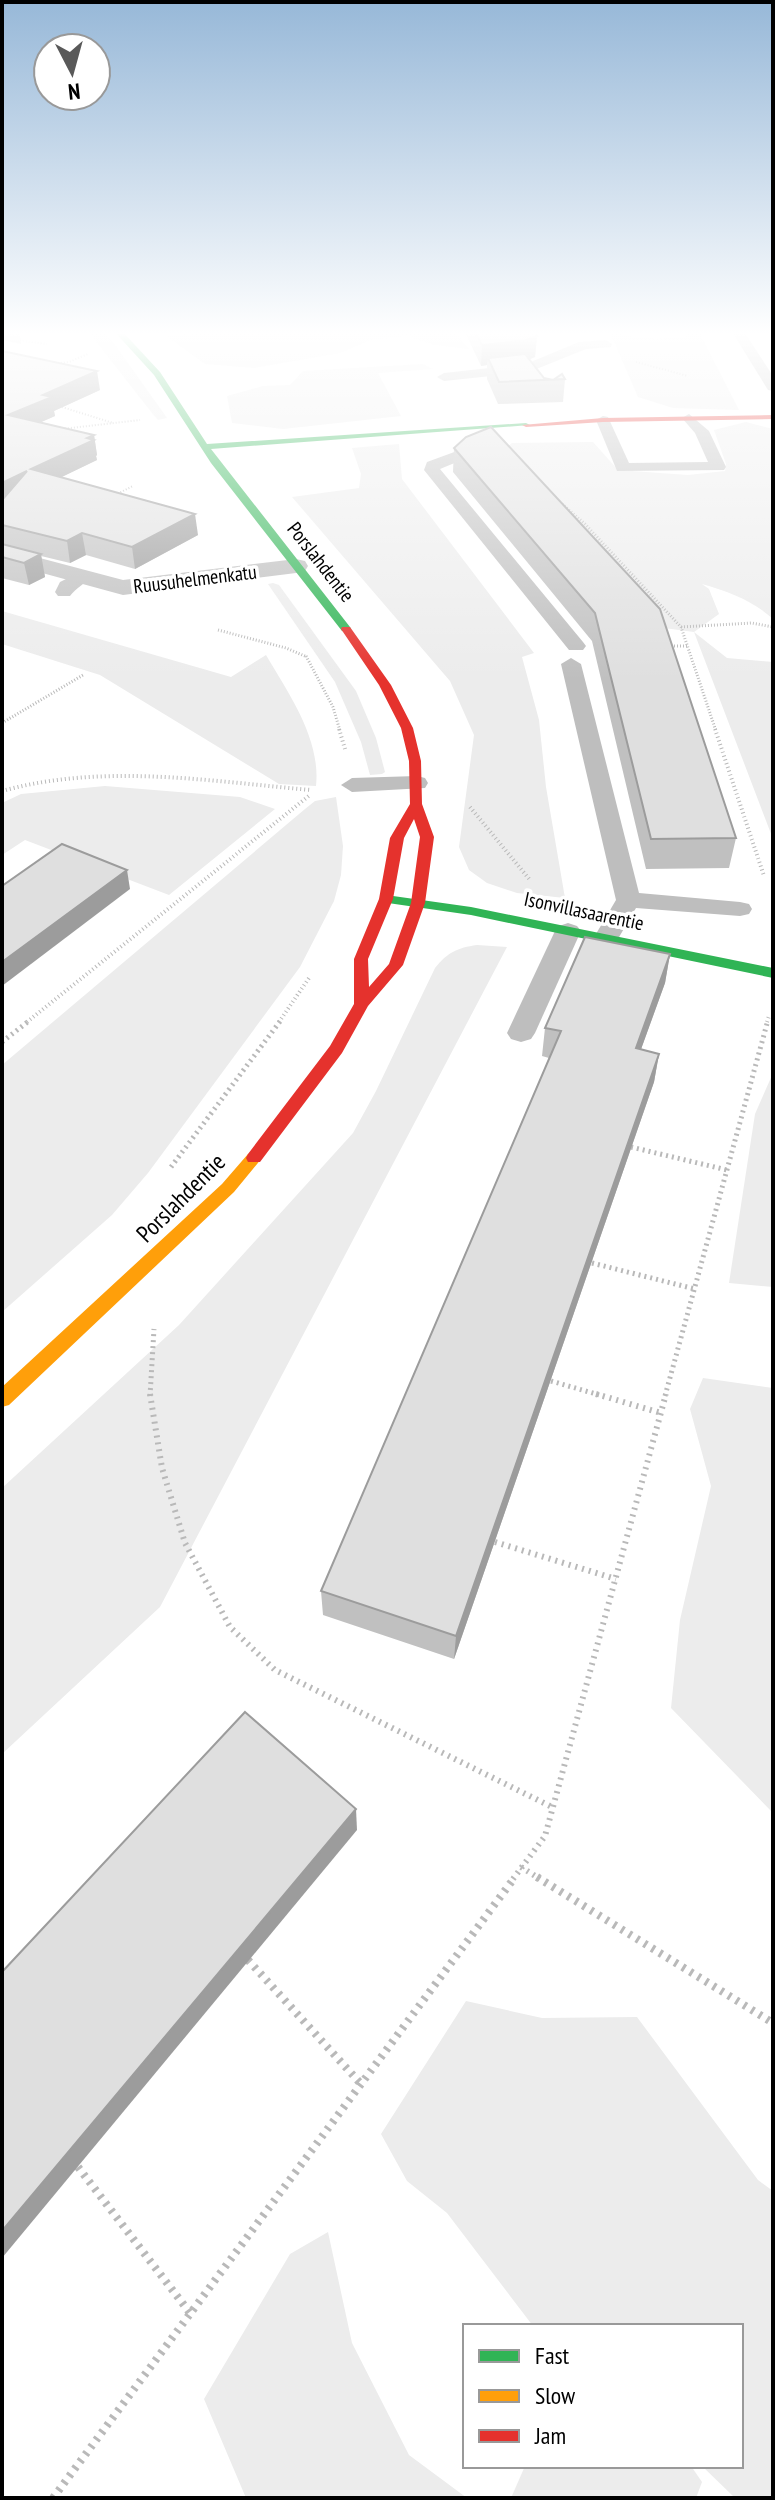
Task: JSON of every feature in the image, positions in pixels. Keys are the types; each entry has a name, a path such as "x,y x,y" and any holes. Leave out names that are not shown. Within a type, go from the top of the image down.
{"street":[{"path":"205,447 210,447"},
{"name":"Porslahdentie","path":"2,1399 228,1188 303,1095 336,1049 362,1004 396,965 418,903 427,837 407,728 385,685 205,447"},
{"name":"Ruusuhelmenkatu","path":"2,555 72,584 136,588 296,566"},
{"path":"362,1004 361,959 386,899 397,838 417,794"},
{"name":"Isonvillasaarentie","path":"386,899 568,931 773,973"}],"lane":[{"path":"477,447 447,457 432,465 432,470 574,655 628,900 606,939"},
{"path":"614,447 623,468 718,467 709,447"},
{"path":"352,785 417,794"},
{"path":"628,900 740,909"},
{"path":"521,1033 568,931"}],"path":[{"path":"114,495 133,486"},
{"path":"550,493 585,524 681,627 765,881"},
{"path":"108,494 128,499"},
{"path":"681,627 752,623 773,627"},
{"path":"218,630 286,648 307,657"},
{"path":"299,644 333,707 352,785"},
{"path":"659,646 687,646"},
{"path":"2,723 83,675"},
{"path":"2,791 34,782 125,774 318,790 300,801 207,880 2,1042"},
{"path":"466,802 536,887"},
{"path":"165,1177 190,1137 286,1015 311,976"},
{"path":"53,2498 545,1836 773,1000"},
{"path":"631,1147 727,1170"},
{"path":"592,1263 695,1289"},
{"path":"154,1324 150,1398 162,1468 185,1543 230,1627 275,1670 554,1808"},
{"path":"551,1381 661,1413"},
{"path":"495,1542 616,1579"},
{"path":"521,1867 773,2023"},
{"path":"248,1960 361,2084"},
{"path":"78,2167 190,2313"}],"shaded area":[{"path":"399,447 402,479 534,653 522,657 539,720 546,787 565,898 517,893 487,883 469,870 459,847 474,735 450,681 292,497 359,488 361,474 352,448"},
{"path":"508,447 597,447 618,470 688,475 725,471 726,464 720,447 773,447 773,619 740,597 702,584 709,589 719,614 694,632 664,628 498,455"},
{"path":"268,584 279,585 356,691 376,738 385,772 382,774 370,775 361,742 335,682"},
{"path":"2,611 231,677 266,655 302,718 314,751 316,786 279,784 100,675 2,644"},
{"path":"694,632 727,658 773,662 773,839"},
{"path":"105,786 240,797 275,809 169,895 25,840 2,855 2,803 21,794"},
{"path":"336,797 343,846 341,875 334,901 300,967 148,1173 112,1215 2,1312 2,1065 305,809 315,801"},
{"path":"477,945 507,947 160,1607 2,1754 2,1488 179,1325 353,1133 435,968 453,952"},
{"path":"773,1073 773,1287 729,1283 755,1114"},
{"path":"703,1378 773,1388 773,1813 671,1708 680,1620 711,1486 690,1409"},
{"path":"466,2001 542,2018 637,2017 758,2180 773,2191 773,2498 735,2498 704,2468 743,2468 743,2324 531,2324 447,2213 407,2181 381,2134"},
{"path":"328,2232 352,2343 409,2455 467,2498 246,2498 204,2399 290,2254"},
{"path":"524,2468 692,2468 702,2482 696,2498 511,2498"}],"building":[{"path":"2,447 80,447 31,469 195,514 132,547 82,533 67,541 2,525 2,500 27,471 2,483"},
{"path":"509,447 660,609 736,838 651,839 595,613 454,448"},
{"path":"2,544 41,554 24,563 2,557"},
{"path":"62,844 127,870 2,962 2,886"},
{"path":"585,937 670,954 636,1048 659,1054 456,1636 321,1591 561,1031 545,1028"},
{"path":"245,1712 356,1809 2,2231 2,1972"}],"traffic: fast":[{"path":"205,447 210,447"},
{"path":"205,447 346,629"},
{"path":"386,899 471,911 773,973"}],"traffic: slow":[{"path":"2,1399 228,1188 254,1158"}],"traffic: jam":[{"path":"254,1158 336,1049 362,1004 396,965 418,903 427,837 416,804 415,761 407,728 385,685 346,629"},
{"path":"362,1004 361,959 386,899 397,838 415,806"}]}
